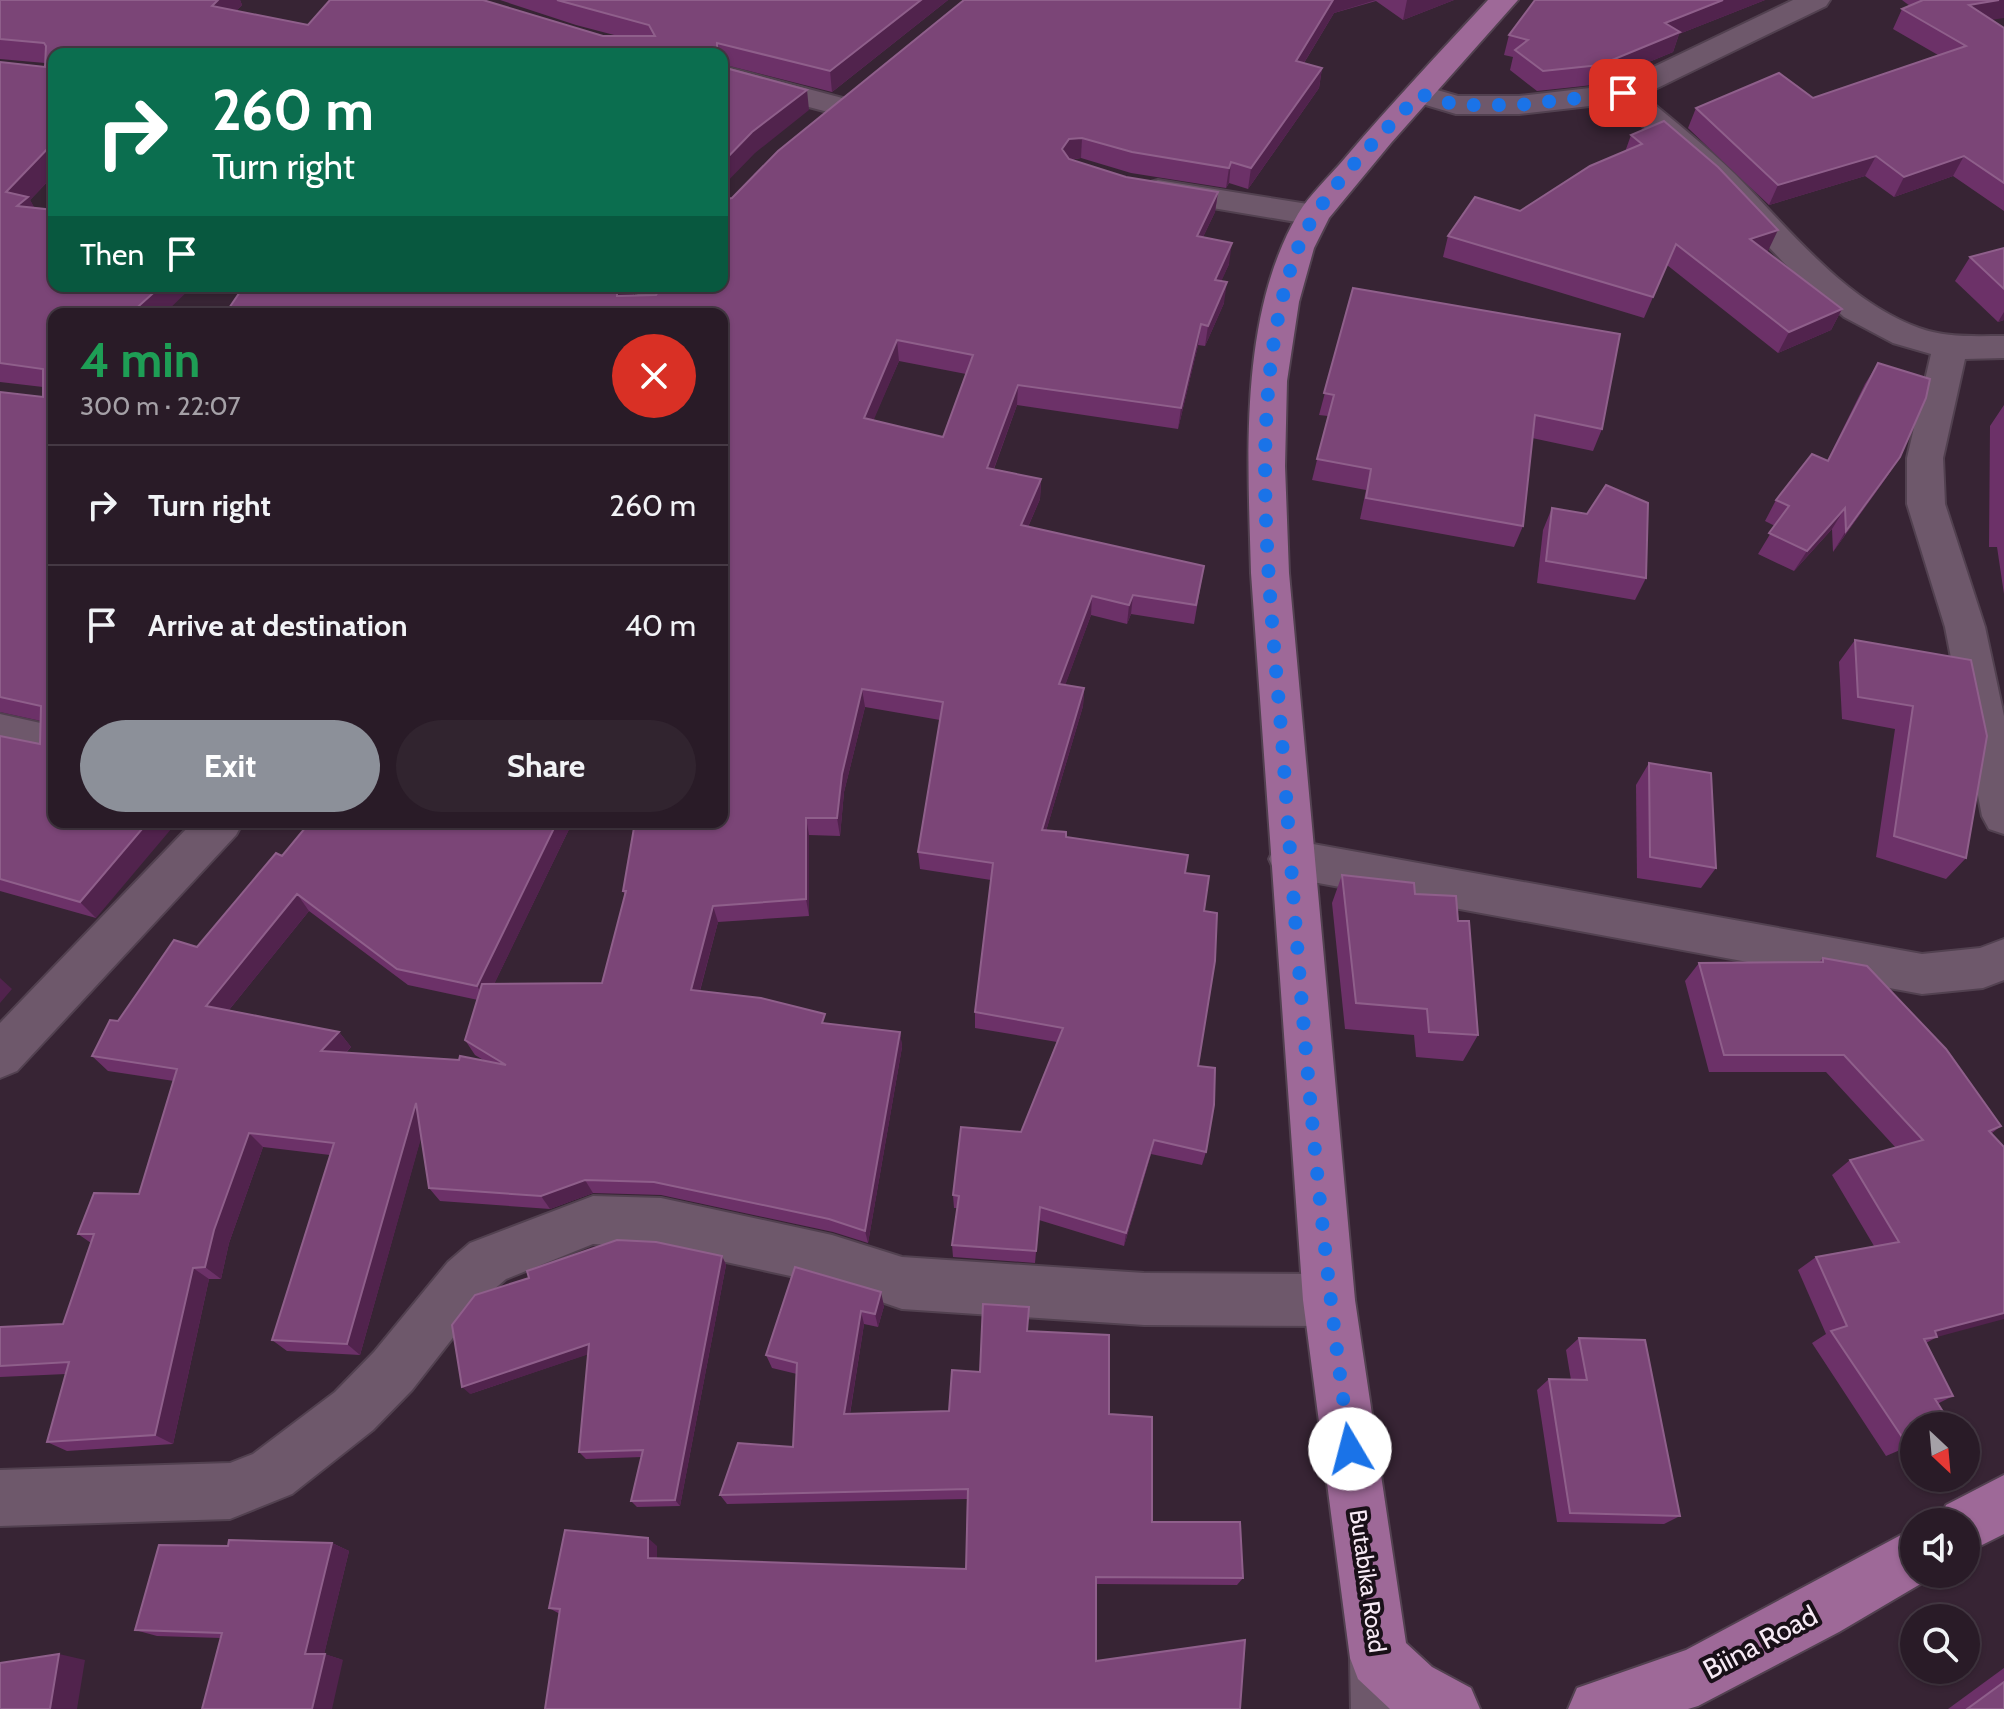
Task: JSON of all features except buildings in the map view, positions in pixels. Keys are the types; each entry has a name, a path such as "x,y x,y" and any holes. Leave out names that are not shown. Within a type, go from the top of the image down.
{"main road":[{"name":"Butabika Road","path":"1380,1684 1329,1300 1291,859 1270,573 1267,466 1269,381 1282,302 1298,248 1314,215 1504,0"},
{"path":"1980,1517 2004,1503"},
{"name":"Biina Road","path":"1598,1709 1698,1676 1819,1612 1900,1564"},
{"path":"1380,1684 1411,1688 1450,1709"}],"street":[{"path":"1420,94 1456,105 1519,105 1623,93 1816,0"},
{"path":"728,77 827,115 863,86"},
{"path":"1623,93 1722,179 1796,256 1856,309 1905,335 1950,348 2004,347"},
{"path":"1125,185 1314,215"},
{"path":"1950,348 1925,458 1926,504 1965,627 2004,816"},
{"path":"0,731 48,742"},
{"path":"3,1048 215,828"},
{"path":"1291,859 1922,974 1983,968 2004,959"},
{"path":"0,1498 230,1491 272,1474 354,1411 393,1371 466,1280 488,1261 593,1220 661,1223 832,1260 902,1283 1144,1299 1329,1300"}],"route":[{"path":"1350,1449 1329,1300 1270,573 1267,466 1269,381 1282,302 1298,248 1314,215 1380,136 1420,94 1456,105 1519,105 1623,93"}]}
